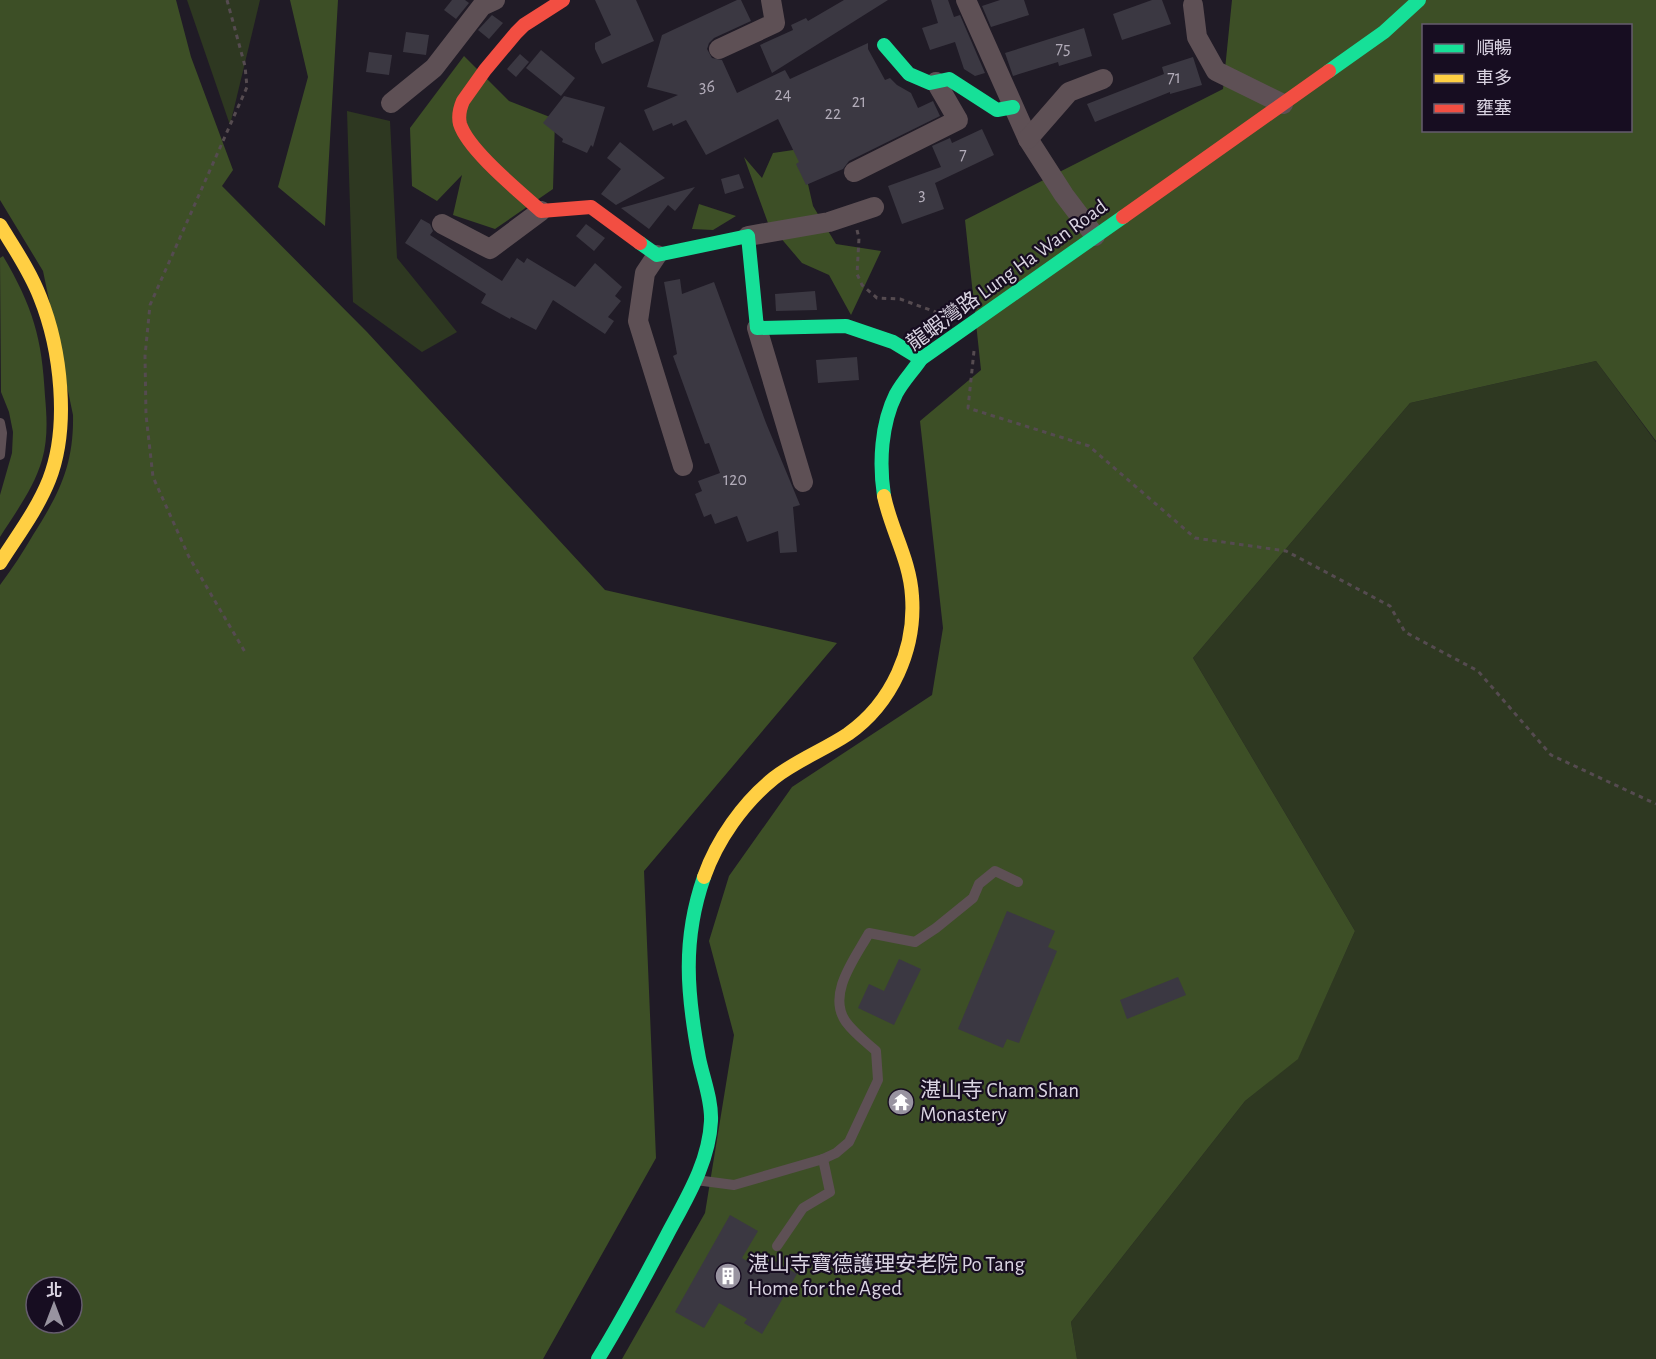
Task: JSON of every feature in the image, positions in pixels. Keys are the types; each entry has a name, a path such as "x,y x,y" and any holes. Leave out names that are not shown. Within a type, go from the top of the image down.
{"street":[{"path":"391,103 434,68 482,6 495,0"},
{"path":"541,211 470,142 459,123 460,106 516,33 524,25 563,0"},
{"path":"719,49 775,23 771,0"},
{"path":"966,0 1028,139 1064,195 1095,236"},
{"name":"龍蝦灣路 Lung Ha Wan Road","path":"598,1359 628,1311 696,1180 709,1136 711,1118 691,1017 686,973 693,912 705,874 716,851 739,815 753,799 786,770 835,742 864,722 876,710 896,681 908,645 913,607 909,569 886,507 881,465 885,427 896,394 921,359 1394,25 1419,0"},
{"path":"1193,5 1197,37 1216,71 1283,104"},
{"path":"884,45 909,74 930,82 949,79 997,110 1013,107"},
{"path":"1028,139 1069,92 1103,79"},
{"path":"854,172 958,120 936,82"},
{"path":"442,224 490,249 541,211 591,207 657,255"},
{"path":"683,466 638,321 645,273 657,255 829,222 874,207"},
{"path":"0,225 31,277 48,320 57,365 60,416 58,448 50,480 0,563"},
{"path":"748,236 758,328 803,482"},
{"path":"758,328 846,326 893,342 921,359"}],"lane":[{"path":"0,423 2,433 0,455"},
{"path":"696,1180 734,1185 823,1159 837,1153 849,1142 878,1080 876,1051 845,1021 838,1001 846,975 869,933 915,942 973,898 979,884 994,871 1018,882"},
{"path":"777,1246 803,1208 830,1192 823,1159"}],"path":[{"path":"227,0 245,66 247,87 150,304 145,356 146,414 153,477 189,557 245,652"},
{"path":"852,215 859,238 857,274 862,285 877,298 900,299 945,315"},
{"path":"978,318 968,408 1089,446 1195,538 1286,551 1390,606 1405,632 1478,671 1551,755 1656,804"}],"green space":[{"path":"0,0 176,0 191,57 233,170 222,186 367,332 605,590 837,643 644,871 656,1158 543,1359 0,1359 0,585 25,548 57,492 68,464 73,433 73,415 43,271 0,200"},
{"path":"187,0 260,0 230,125"},
{"path":"290,0 338,0 325,226 278,187 308,77"},
{"path":"1232,0 1656,0 1656,441 1596,361 1410,403 1193,658 1355,931 1298,1059 1245,1101 1071,1322 1077,1359 622,1359 705,1213 734,1035 709,941 729,876 792,787 932,695 943,628 920,421 981,370 965,220 1223,89"},
{"path":"464,56 509,101 555,119 553,189 495,229 453,215 462,175 437,201 412,186 410,128"},
{"path":"347,111 390,121 397,258 457,332 422,352 353,302"},
{"path":"800,149 813,206 836,244 881,251 851,315 829,275 802,263 768,223 744,157 762,178 773,153"},
{"path":"699,204 736,216 713,230 692,229"},
{"path":"3,256 22,291 34,323 44,375 46,428 44,452 39,470 24,500 0,537 0,495 12,453 13,432 9,412 1,392 0,258"},
{"path":"1596,361 1656,442 1656,1359 1077,1359 1071,1322 1245,1101 1298,1058 1355,931 1193,658 1410,403"}],"building":[{"path":"452,0 465,0 469,3 456,19 444,10"},
{"path":"595,0 636,0 654,41 602,64 595,49 595,43 611,35"},
{"path":"741,0 751,21 714,38 707,49 712,58 722,60 737,93 785,70 790,79 868,43 868,49 885,80 890,78 911,93 918,108 933,101 940,116 849,161 843,169 806,185 796,164 799,162 778,119 706,155 686,120 653,131 644,110 678,95 647,87 662,35"},
{"path":"844,0 888,0 772,73 760,45 793,30 791,25 806,18 808,21"},
{"path":"931,0 948,0 954,17 960,15 985,73 975,76 964,69 955,42 930,50 922,28 938,23"},
{"path":"1000,0 1024,0 1029,15 991,27 982,6"},
{"path":"1152,0 1162,0 1171,24 1122,40 1113,14"},
{"path":"492,15 503,23 489,39 478,30"},
{"path":"1084,28 1092,56 1059,66 1058,62 1013,76 1005,53"},
{"path":"406,32 429,35 426,55 403,52"},
{"path":"541,50 575,78 561,96 526,68"},
{"path":"369,52 392,55 389,75 366,72"},
{"path":"520,54 529,62 516,77 507,69"},
{"path":"1193,57 1202,85 1170,94 1170,92 1095,122 1087,104 1164,74 1162,67"},
{"path":"564,96 605,107 593,147 591,145 587,153 562,142 563,139 543,123"},
{"path":"982,129 994,155 935,183 944,209 902,224 888,186 941,167 932,146 950,138 952,143"},
{"path":"620,142 665,178 616,205 601,194 621,169 607,158"},
{"path":"739,174 744,188 725,194 721,179"},
{"path":"695,187 675,211 668,205 649,229 621,208"},
{"path":"421,219 430,224 433,231 430,235 502,281 517,258 524,263 527,258 575,287 595,263 622,287 615,296 621,301 608,317 614,321 605,334 553,300 536,330 511,317 510,319 481,303 486,294 405,243"},
{"path":"586,224 605,238 594,251 576,236"},
{"path":"680,279 682,294 714,282 766,423 800,505 793,507 797,552 780,553 778,531 747,542 737,516 715,524 711,514 704,517 695,494 702,491 698,481 720,473 709,443 705,444 673,356 677,354 664,282"},
{"path":"815,291 817,310 776,311 775,294"},
{"path":"857,357 859,380 818,383 816,360"},
{"path":"1007,911 1055,931 1048,947 1057,951 1019,1043 1007,1039 1003,1048 958,1029"},
{"path":"899,959 921,969 894,1025 858,1008 869,984 884,991"},
{"path":"1178,977 1186,995 1127,1019 1120,1000"},
{"name":"湛山寺寶德護理安老院 Po Tang Home for the Aged","path":"730,1215 758,1231 742,1258 768,1274 775,1261 797,1274 762,1334 744,1323 747,1319 719,1303 704,1328 675,1312"}],"traffic: fast":[{"path":"1329,71 1384,32 1419,0"},
{"path":"884,45 909,74 930,83 949,79 997,110 1013,107"},
{"path":"884,496 882,444 887,418 896,394 921,359 1123,217"},
{"path":"640,243 657,255 748,236 757,328 846,326 893,342 921,359"},
{"path":"598,1359 689,1194 706,1151 711,1121 710,1105 695,1034 689,967 692,923 704,877"}],"traffic: slow":[{"path":"0,225 32,278 47,318 58,364 61,413 56,459 49,480 33,512 0,563"},
{"path":"704,877 716,849 732,823 752,799 774,778 801,760 839,740 864,721 889,691 898,673 910,636 911,583 884,496"}],"traffic: jam":[{"path":"563,0 524,25 485,70 463,101 460,124 473,146 484,158 541,211 591,207 640,243"},
{"path":"1123,217 1329,71"}],"place":[{"name":"湛山寺 Cham Shan Monastery","path":"901,1102"},
{"name":"湛山寺寶德護理安老院 Po Tang Home for the Aged","path":"728,1276"}]}
